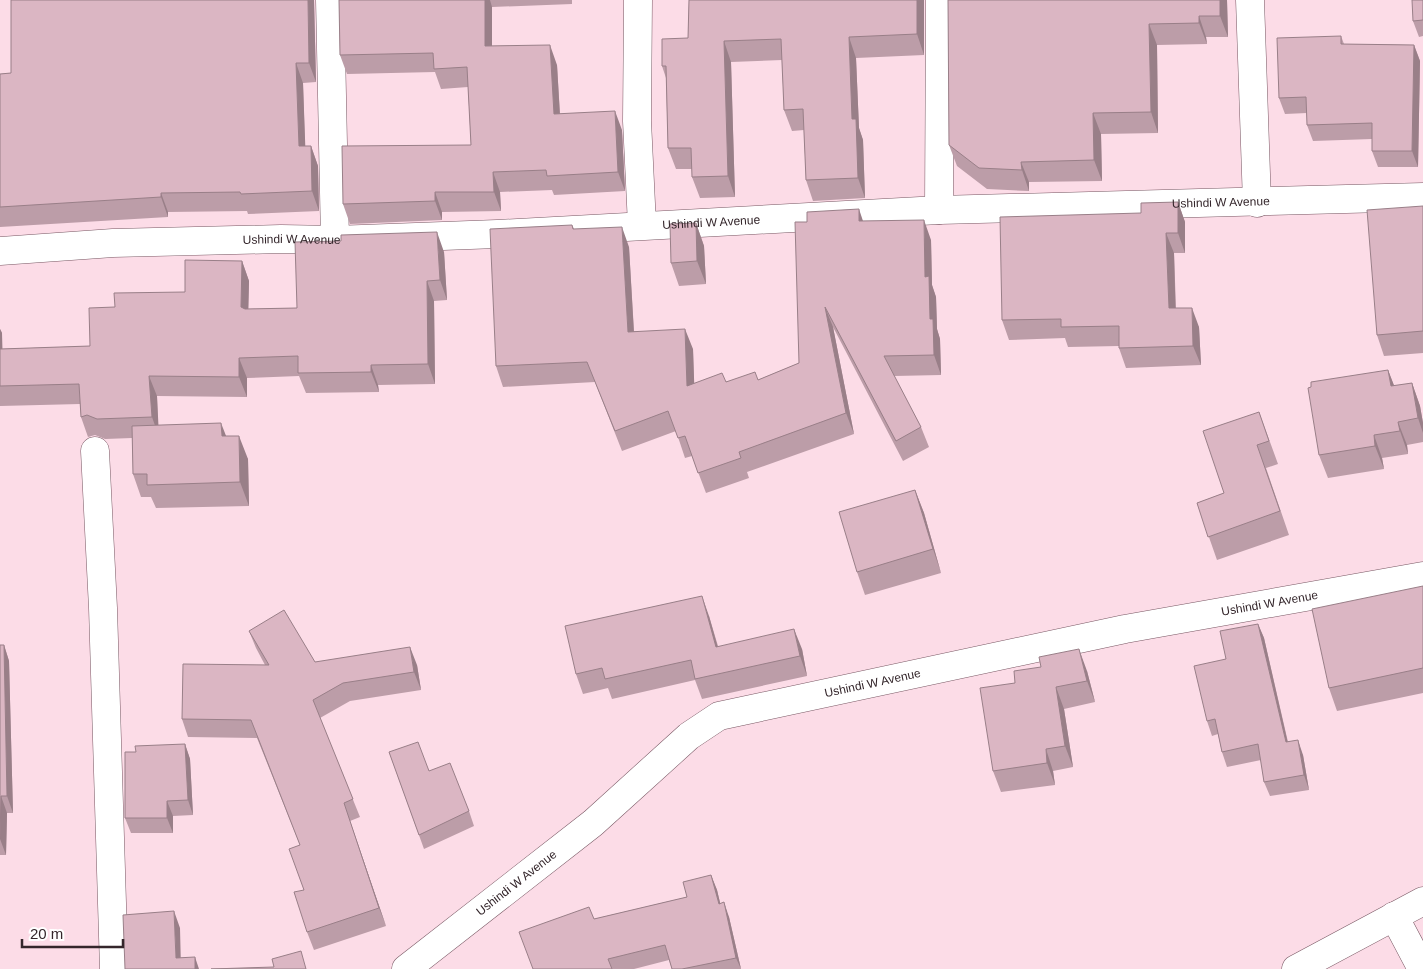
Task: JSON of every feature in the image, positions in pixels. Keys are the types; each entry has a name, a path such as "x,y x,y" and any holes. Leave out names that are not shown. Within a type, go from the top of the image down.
{"street":[{"path":"330,0 335,240"},
{"path":"638,0 637,121 642,225"},
{"path":"939,210 940,0"},
{"path":"1250,0 1257,203"},
{"name":"Ushindi W Avenue","path":"0,251 113,243 281,239 335,240 497,234 939,210 1257,203 1423,197"},
{"path":"95,451 103,608 114,969"},
{"name":"Ushindi W Avenue","path":"406,969 593,823 689,736 719,716 1125,629 1423,576"},
{"path":"1296,969 1423,901"},
{"path":"1394,916 1422,969"}],"building":[{"path":"11,0 308,0 309,63 296,63 299,146 311,146 312,191 241,194 240,192 161,193 161,197 0,207 0,74 11,73"},
{"path":"339,0 485,0 485,46 550,45 554,114 615,111 618,172 547,176 546,170 493,172 494,192 435,192 435,201 343,204 342,146 471,145 467,67 434,69 433,53 340,55"},
{"path":"689,0 917,0 917,34 849,37 852,119 856,119 858,178 806,180 803,109 784,110 781,39 724,41 728,176 692,177 691,148 668,148 666,66 662,66 662,39 688,38"},
{"path":"948,0 1220,0 1220,16 1199,16 1199,23 1149,24 1151,112 1093,113 1094,160 1021,162 1022,170 979,168 949,145"},
{"path":"1412,0 1423,0 1423,20 1413,21"},
{"path":"1341,36 1341,44 1414,45 1412,151 1372,151 1372,123 1307,125 1306,97 1279,98 1277,38"},
{"path":"1178,202 1178,233 1166,233 1169,308 1192,308 1193,346 1119,348 1119,326 1061,327 1061,319 1002,320 1000,217 1141,213 1141,203"},
{"path":"1423,206 1423,331 1377,335 1367,210"},
{"path":"859,209 859,221 924,220 925,277 929,276 930,319 933,319 934,355 884,356 921,427 896,441 825,307 846,413 739,452 741,458 698,473 685,436 678,438 668,411 615,431 587,362 496,366 490,229 572,225 573,229 622,227 628,332 685,329 687,386 722,373 726,382 755,372 758,380 799,363 795,222 807,222 807,212"},
{"path":"696,223 697,261 671,263 670,224"},
{"path":"437,232 440,280 427,281 428,364 371,365 371,372 298,373 298,356 239,358 239,377 149,376 152,417 97,419 87,415 81,417 79,384 0,386 0,349 90,346 89,308 115,307 114,293 185,292 185,260 242,261 241,307 245,309 297,308 295,242 341,241 341,235"},
{"path":"1388,370 1391,386 1412,383 1418,418 1398,422 1400,431 1374,435 1375,446 1319,455 1308,388 1311,387 1311,382"},
{"path":"1259,412 1269,441 1257,445 1280,511 1208,537 1197,503 1224,493 1203,431"},
{"path":"221,423 222,436 239,436 240,482 147,485 147,474 133,474 132,426"},
{"path":"915,490 933,549 857,572 839,512"},
{"path":"1423,586 1423,668 1329,688 1312,609"},
{"path":"702,596 716,647 794,629 800,656 695,679 691,660 605,679 602,668 576,674 565,626"},
{"path":"284,610 315,662 410,647 414,672 343,683 313,700 353,799 344,803 379,908 307,932 294,892 304,890 289,849 300,845 251,720 182,719 183,664 269,665 249,631"},
{"path":"1258,624 1286,742 1298,740 1304,775 1264,782 1258,744 1222,752 1215,719 1207,721 1194,666 1226,659 1220,631"},
{"path":"0,645 4,645 7,796 1,796 0,839"},
{"path":"1079,649 1087,681 1056,687 1065,746 1046,749 1047,763 993,771 980,688 1015,683 1014,671 1041,667 1039,657"},
{"path":"418,742 429,771 450,763 469,811 419,835 389,752"},
{"path":"185,744 188,800 167,801 167,818 125,818 125,752 136,752 135,746"},
{"path":"711,875 719,904 724,902 736,958 682,969 672,969 665,945 608,959 612,969 533,969 519,932 589,907 594,919 687,897 683,882"},
{"path":"174,911 176,958 195,957 195,969 125,969 123,915"},
{"path":"301,951 306,969 211,969 274,967 272,959"}]}
